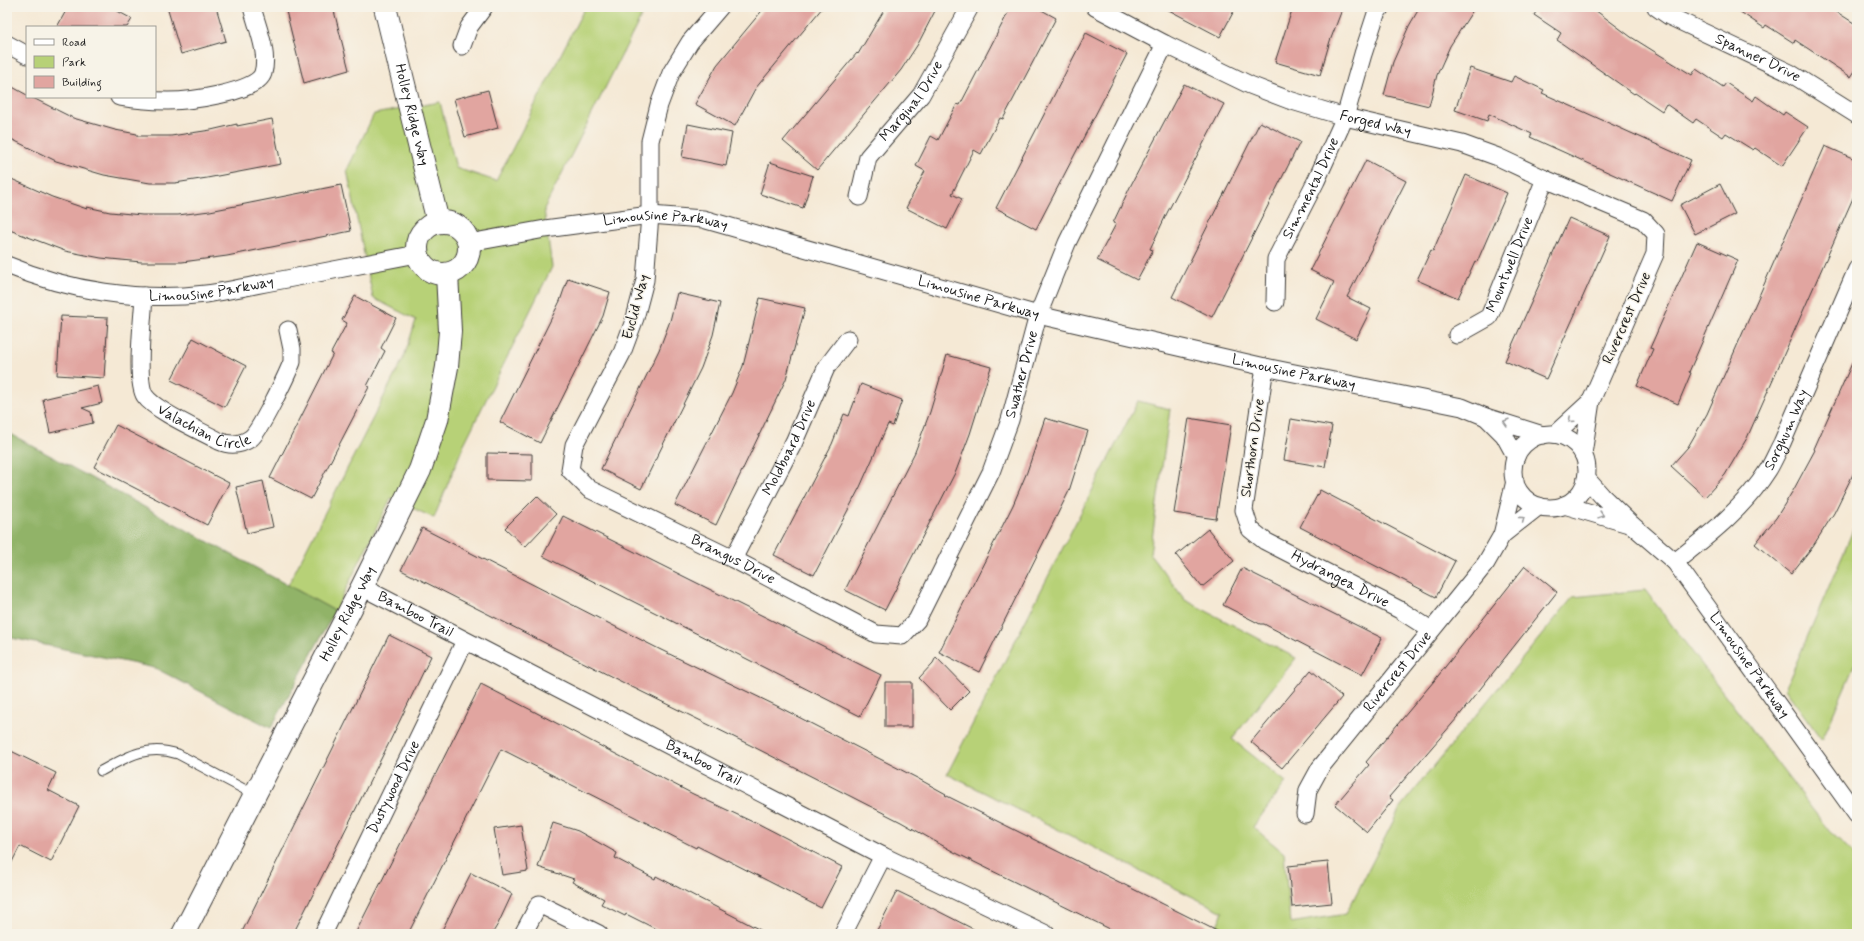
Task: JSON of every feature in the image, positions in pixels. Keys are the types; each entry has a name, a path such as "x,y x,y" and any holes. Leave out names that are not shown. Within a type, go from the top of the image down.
{"street":[{"path":"129,98 170,102 243,88 253,84 262,75 264,53 252,7"},
{"name":"Holley Ridge Way","path":"385,7 438,222"},
{"path":"462,46 471,23 484,7"},
{"name":"Euclid Way","path":"570,470 574,445 622,353 636,318 645,280 650,215 650,141 658,105 671,73 690,42 720,7"},
{"name":"Marginal Drive","path":"859,197 868,157 921,95 970,7"},
{"name":"Forged Way","path":"1095,7 1250,85 1288,100 1345,117 1462,144 1498,157 1544,179 1643,220 1656,234"},
{"name":"Simmental Drive","path":"1275,302 1276,259 1316,181 1345,117 1365,47 1376,14 1381,7"},
{"name":"Spanner Drive","path":"1656,7 1669,16 1790,73 1857,115"},
{"path":"7,44 26,54"},
{"name":"Swather Drive","path":"902,636 917,620 991,472 1010,420 1038,315 1067,243 1166,44"},
{"name":"Mountwell Drive","path":"1457,335 1489,317 1544,179"},
{"name":"Limousine Parkway","path":"469,243 545,229 650,215 703,219 1038,315 1265,367 1462,407 1486,417 1549,434"},
{"path":"438,222 454,224 461,229 469,243 467,260 459,269 447,274 440,275 428,270 417,254 418,240 421,234 432,224 438,222"},
{"name":"Rivercrest Drive","path":"1583,454 1591,401 1655,254 1656,234"},
{"name":"Limousine Parkway","path":"7,265 30,274 82,288 117,294 144,296 192,295 222,291 417,254"},
{"name":"Sorghum Way","path":"1675,562 1718,527 1748,498 1768,470 1782,443 1857,269"},
{"name":"Holley Ridge Way","path":"183,934 410,493 426,454 437,420 444,386 449,349 450,308 447,274"},
{"name":"Valachian Circle","path":"144,296 140,375 143,392 146,397 156,406 219,441 229,444 241,443 256,433 292,362 292,349 288,330"},
{"name":"Moldboard Drive","path":"733,559 794,442 826,368 848,339"},
{"name":"Shorthorn Drive","path":"1250,529 1244,510 1265,367"},
{"name":"Rivercrest Drive","path":"1549,434 1591,401"},
{"name":"Limousine Parkway","path":"1486,417 1504,435 1516,457"},
{"path":"1549,434 1566,438 1576,445 1583,454 1587,466 1586,478 1582,489 1574,499 1564,505 1552,508 1539,506 1528,501 1520,492 1515,481 1513,469 1516,457 1522,447 1532,439 1549,434"},
{"name":"Brangus Drive","path":"570,470 589,489 733,559 876,634 902,636"},
{"name":"Limousine Parkway","path":"1586,478 1632,525 1675,562 1857,815"},
{"name":"Rivercrest Drive","path":"1305,814 1308,790 1320,768 1486,562 1502,535 1515,481"},
{"name":"Limousine Parkway","path":"1564,505 1632,525"},
{"name":"Rivercrest Drive","path":"1502,535 1539,506"},
{"name":"Hydrangea Drive","path":"1250,529 1265,541 1400,610 1431,630"},
{"name":"Bamboo Trail","path":"362,587 883,856 1046,934"},
{"name":"Dustywood Drive","path":"322,934 466,641"},
{"path":"843,934 883,856"},
{"path":"523,934 539,904 599,934"}],"lane":[{"path":"102,770 130,755 153,749 168,750 255,795"}],"green space":[{"path":"585,7 646,7 544,209 552,267 464,444 434,518 391,498 335,611 288,585 404,357 416,320 373,298 347,170 374,114 440,102 456,168 496,181"},
{"path":"1138,401 1170,409 1150,554 1185,600 1296,658 1232,739 1286,782 1253,827 1284,853 1290,923 1346,914 1401,806 1573,597 1645,590 1829,831 1857,856 1857,934 1213,934 1223,912 947,774"},
{"path":"7,432 335,611 271,728 155,668 7,637"},
{"path":"1857,521 1857,659 1822,740 1785,689"}],"building":[{"path":"68,7 110,7 132,19 128,26 58,26"},
{"path":"167,7 216,7 226,41 181,54"},
{"path":"285,7 333,7 349,70 304,83"},
{"path":"765,7 823,7 755,89 735,126 695,104 717,65"},
{"path":"886,7 937,7 918,44 901,70 817,170 783,141 857,53 858,54"},
{"path":"1011,7 1036,7 1056,18 1003,119 1000,118 981,154 974,150 952,194 962,199 947,229 906,208 925,171 916,166 931,136 938,140 957,104 960,105"},
{"path":"1163,7 1236,7 1220,37"},
{"path":"1293,7 1343,7 1330,41 1320,75 1275,62"},
{"path":"1420,7 1475,7 1450,46 1437,75 1429,106 1384,95 1393,62 1409,26"},
{"path":"1539,7 1591,7 1631,37 1692,75 1696,69 1723,87 1726,83 1753,101 1756,96 1783,115 1785,112 1808,127 1782,166 1755,148 1753,150 1726,133 1723,137 1696,119 1693,123 1666,104 1662,111 1635,93 1634,94 1557,40 1561,33 1534,15"},
{"path":"1733,7 1829,7 1857,25 1857,68 1851,77 1795,40 1794,43 1766,25 1764,28"},
{"path":"1086,33 1127,54 1036,229 996,208"},
{"path":"1470,68 1511,82 1514,76 1544,90 1542,93 1691,160 1672,201 1530,137 1532,134 1489,114 1487,121 1455,110"},
{"path":"7,84 26,94 26,98 33,98 73,118 115,130 137,134 137,136 171,136 272,119 281,164 175,183 150,183 104,175 56,161 7,137"},
{"path":"1184,84 1224,104 1167,213 1150,249 1153,250 1137,280 1097,260 1116,224 1113,223 1131,185"},
{"path":"488,90 498,128 465,137 454,99"},
{"path":"1260,122 1300,142 1212,317 1172,297"},
{"path":"688,124 732,133 726,166 682,157"},
{"path":"1825,146 1857,160 1857,189 1747,438 1725,475 1705,497 1671,466 1688,447 1707,414"},
{"path":"1366,160 1406,181 1347,297 1371,309 1356,339 1316,319 1334,282 1310,270"},
{"path":"770,162 813,176 803,208 760,194"},
{"path":"1466,175 1507,193 1477,262 1475,261 1458,298 1417,280 1431,250 1433,251"},
{"path":"7,177 52,197 87,209 87,207 110,212 142,215 178,215 210,211 341,185 351,231 227,256 182,262 141,262 101,258 65,251 7,229"},
{"path":"1720,184 1735,214 1695,234 1680,205"},
{"path":"1569,218 1610,236 1546,379 1505,361"},
{"path":"1697,242 1738,260 1689,372 1691,373 1678,404 1637,386 1653,349 1650,348"},
{"path":"568,278 610,292 603,316 540,443 500,422 560,301"},
{"path":"677,293 720,303 713,335 701,368 641,489 601,469 659,350 670,321"},
{"path":"355,296 396,318 381,348 385,351 367,386 369,387 311,499 270,478 333,354 331,353 347,323 342,320"},
{"path":"760,298 805,308 786,379 716,525 675,505 732,393 743,366"},
{"path":"61,316 108,318 104,378 57,375"},
{"path":"193,338 246,366 225,407 171,380"},
{"path":"1857,352 1857,466 1834,513 1813,546 1791,574 1755,544 1776,518 1815,450 1814,449"},
{"path":"947,355 991,367 970,434 956,471 885,610 845,590 915,452 930,412"},
{"path":"861,384 902,400 893,426 888,424 860,487 814,575 774,555 832,444 844,414 849,416"},
{"path":"98,386 102,403 82,408 91,412 93,423 50,433 43,399"},
{"path":"1045,418 1088,431 1069,491 979,672 939,652 1013,505 1027,472"},
{"path":"1189,418 1231,425 1216,519 1174,513"},
{"path":"1291,419 1332,426 1325,467 1284,460"},
{"path":"116,425 229,483 207,525 94,467"},
{"path":"487,453 532,454 532,481 487,480"},
{"path":"263,481 273,527 247,533 236,487"},
{"path":"1320,490 1455,561 1436,597 1300,527"},
{"path":"537,496 556,514 525,547 505,528"},
{"path":"563,516 881,675 860,716 543,556"},
{"path":"422,528 659,649 777,706 917,778 946,794 945,795 1223,934 1120,934 954,852 901,822 401,570"},
{"path":"1208,529 1234,561 1202,587 1176,555"},
{"path":"1525,566 1557,592 1458,717 1389,797 1393,800 1367,832 1335,805 1369,765 1366,762 1434,681"},
{"path":"1242,568 1382,638 1362,675 1264,624 1260,624 1223,605"},
{"path":"389,635 431,656 388,745 293,934 241,934"},
{"path":"936,657 969,691 950,710 919,678 933,663"},
{"path":"1311,670 1342,697 1282,768 1251,742"},
{"path":"885,682 912,682 912,727 885,727"},
{"path":"481,684 693,794 755,822 842,867 821,908 727,860 697,846 696,848 501,749 408,934 355,934"},
{"path":"7,749 56,773 48,790 79,806 51,862 20,846 7,872"},
{"path":"553,823 578,831 617,853 615,858 655,879 656,876 768,934 666,934 626,914 625,916 601,904 604,899 572,882 574,879 538,867"},
{"path":"521,825 528,871 502,875 494,829"},
{"path":"1328,862 1332,903 1292,907 1288,866"},
{"path":"471,873 512,894 498,924 492,934 440,934"},
{"path":"897,891 928,906 983,934 875,934"}]}
